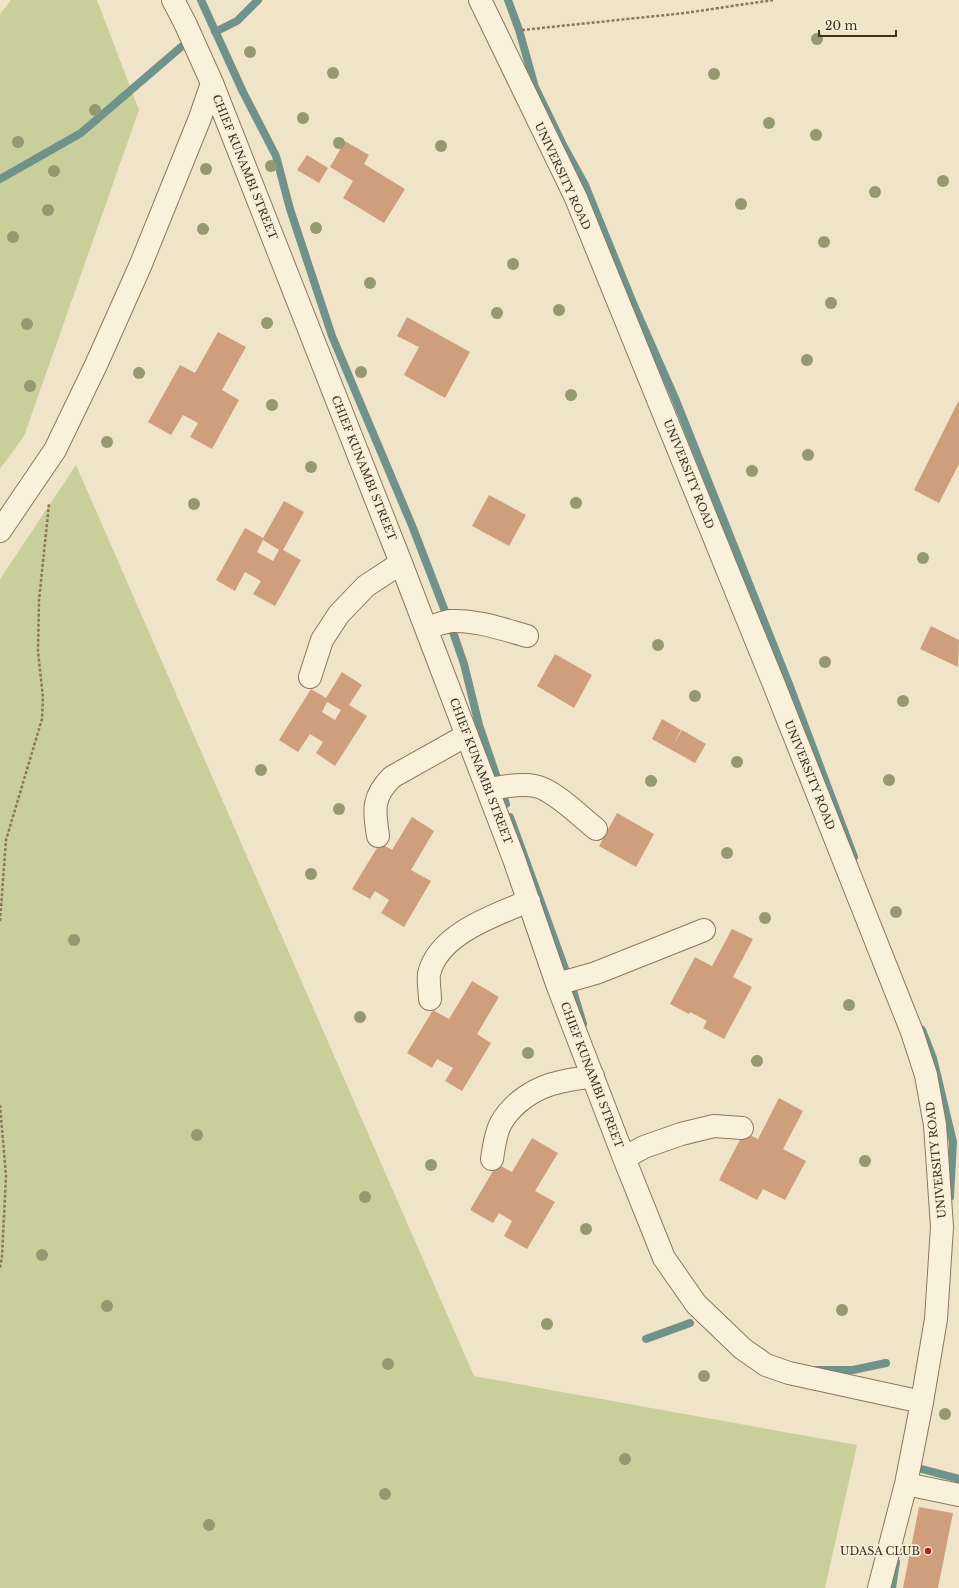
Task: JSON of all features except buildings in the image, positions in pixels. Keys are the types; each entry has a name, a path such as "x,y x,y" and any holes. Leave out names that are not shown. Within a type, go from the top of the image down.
{"street":[{"name":"CHIEF KUNAMBI STREET","path":"173,0 212,83 402,562 488,789 557,984 664,1258 696,1304 743,1349 766,1364 790,1373 922,1402"},
{"name":"UNIVERSITY ROAD","path":"480,0 576,198 770,675 912,1032 926,1075 935,1125 942,1227 936,1319 906,1484 879,1588"},
{"path":"0,531 55,450 96,365 144,256 200,118 212,83"},
{"path":"310,676 322,640 339,614 366,586 402,562"},
{"path":"426,628 449,622 464,622 486,624 527,636"},
{"path":"378,836 376,799 382,786 392,777 467,735"},
{"path":"488,789 534,785 545,789 596,829"},
{"path":"430,999 429,975 437,957 454,938 489,917 529,902"},
{"path":"557,984 596,973 704,930"},
{"path":"492,1159 495,1139 501,1124 512,1108 539,1089 559,1082 593,1076"},
{"path":"624,1158 644,1148 681,1134 714,1126 742,1128"},
{"path":"906,1484 959,1495"}],"path":[{"path":"496,33 678,14 773,0"},
{"path":"0,921 6,840 42,719 43,698 38,651 39,600 50,497"},
{"path":"0,1105 6,1176 2,1256 0,1268"}],"green space":[{"path":"11,0 97,0 139,110 24,436 0,469 0,14"},
{"path":"76,465 474,1376 857,1445 825,1588 0,1588 0,579"}],"waterway":[{"path":"201,0 243,92 276,156 290,209 332,336 413,528 453,632 464,664 479,725 506,804"},
{"path":"215,32 237,21 258,0"},
{"path":"508,0 519,30 535,87 563,145 585,185 633,303 675,398 789,684 854,857"},
{"path":"0,179 81,133 181,47"},
{"path":"510,817 567,974"},
{"path":"571,984 583,1024"},
{"path":"922,1030 933,1058 953,1142 950,1197"},
{"path":"646,1339 690,1323"},
{"path":"816,1370 853,1370 886,1363"},
{"path":"914,1467 959,1479"},
{"path":"892,1588 896,1562"}],"place":[{"name":"UDASA CLUB","path":"928,1551"}]}
